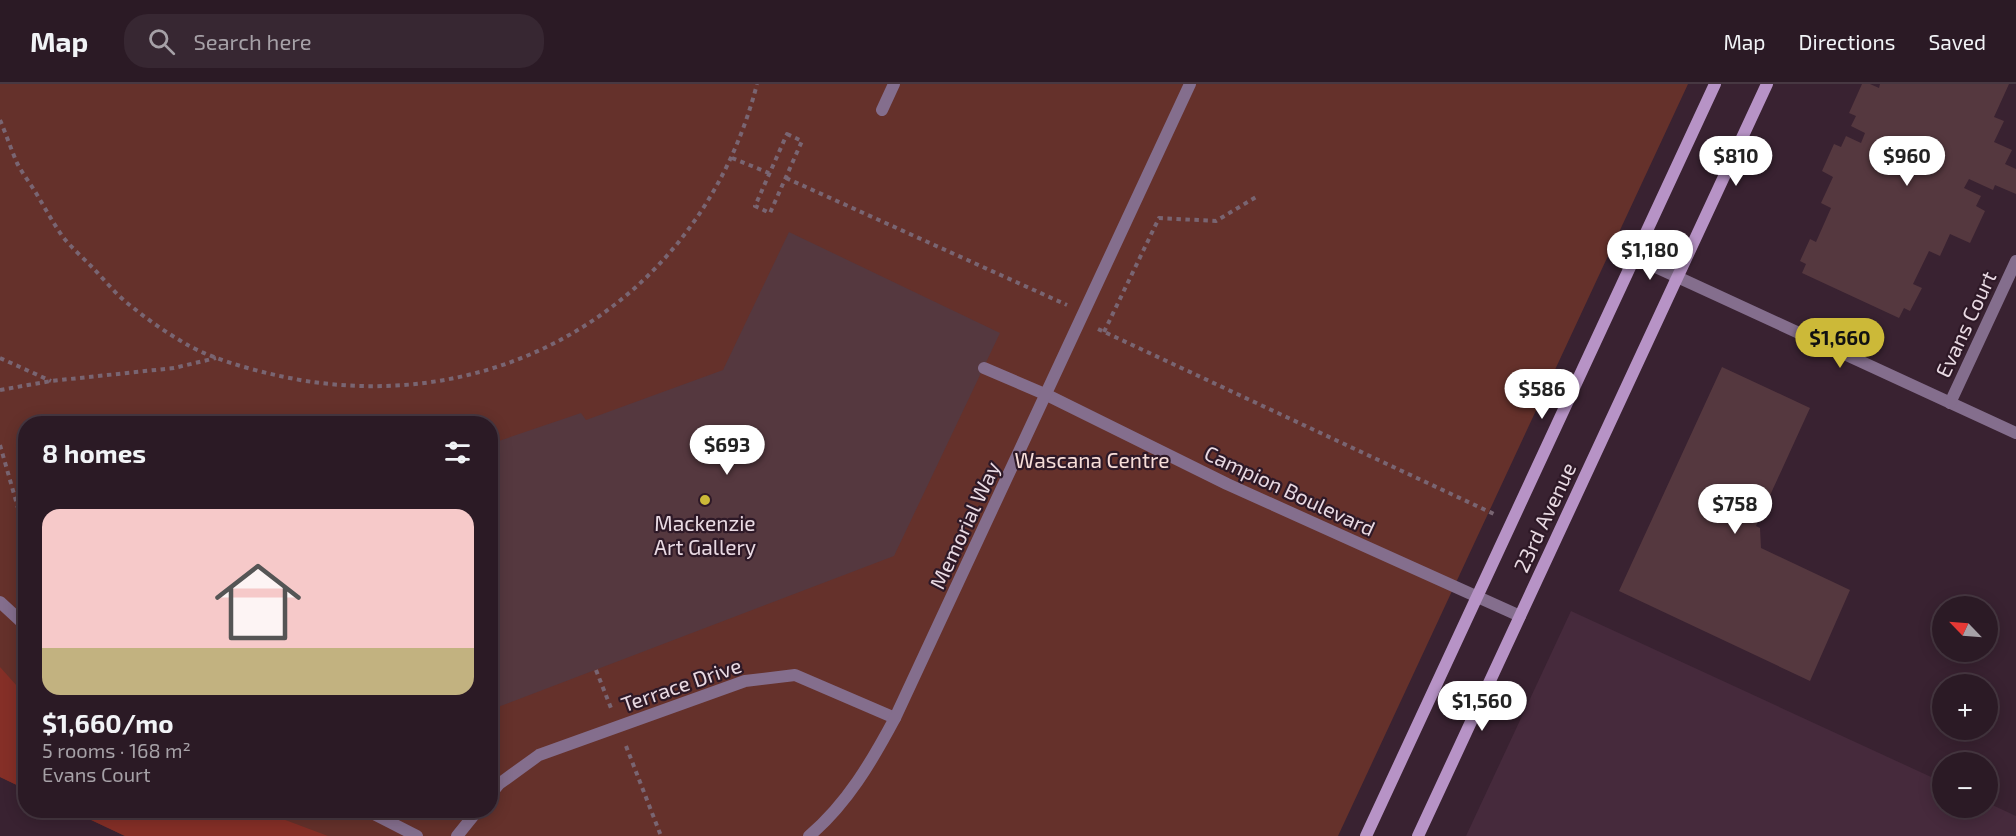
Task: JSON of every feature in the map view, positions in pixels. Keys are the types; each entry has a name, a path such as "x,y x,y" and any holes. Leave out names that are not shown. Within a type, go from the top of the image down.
{"main road":[{"name":"23rd Avenue","path":"1366,836 1715,84"},
{"name":"23rd Avenue","path":"1418,836 1767,84"}],"street":[{"path":"882,110 894,84"},
{"name":"Memorial Way","path":"809,836 848,795 877,751 895,718 1190,84"},
{"name":"Evans Court","path":"1635,257 2016,433"},
{"name":"Evans Court","path":"1950,403 2016,261"},
{"name":"Campion Boulevard","path":"984,368 1047,395 1227,484 1520,616"},
{"path":"0,602 18,619"},
{"name":"Terrace Drive","path":"498,786 539,755 745,681 795,675 895,718"},
{"path":"382,818 417,836"},
{"path":"458,836 472,818"}],"path":[{"path":"0,120 18,164 64,238 129,305 187,345 217,358 290,378 347,387 431,383 476,374 567,338 606,312 660,265 684,237 709,200 732,158 750,112 757,84"},
{"path":"787,134 802,141 786,178 770,213 754,206 787,134"},
{"path":"732,158 769,173"},
{"path":"786,178 1083,317 1104,332 1511,522"},
{"path":"1104,332 1159,218 1216,221 1256,197"},
{"path":"0,358 51,381"},
{"path":"0,390 51,381 174,368 217,358"},
{"path":"0,445 18,508"},
{"path":"596,670 662,836"}],"shaded area":[{"path":"1571,611 1932,777 1932,818 1998,818 1998,808 2016,816 2016,836 1466,836"},
{"path":"0,667 18,687 18,786 0,777"},
{"path":"87,818 280,818 328,836 125,836"}],"green space":[{"name":"Wascana Centre","path":"0,84 1688,84 1338,836 125,836 87,818 498,818 498,416 18,416 18,786 0,777"}],"building":[{"path":"1862,84 1870,84 1879,88 1880,84 2009,84 1994,117 2004,121 1994,142 2012,150 2005,164 2016,169 2016,194 1995,185 1993,190 1969,179 1964,188 1981,196 1976,206 1985,211 1970,243 1950,234 1940,256 1929,251 1913,284 1922,288 1910,311 1904,308 1899,318 1802,273 1806,264 1800,261 1810,239 1816,242 1831,208 1821,203 1833,177 1822,171 1834,144 1841,147 1846,136 1861,143 1865,133 1851,126 1856,116 1849,113"},
{"name":"Mackenzie Art Gallery","path":"789,232 1000,333 894,556 498,707 498,441 581,413 586,420 723,370"},
{"path":"1722,367 1810,408 1756,526 1760,528 1761,548 1850,590 1810,681 1619,591"}],"place":[{"name":"Mackenzie Art Gallery","path":"705,500"}]}
